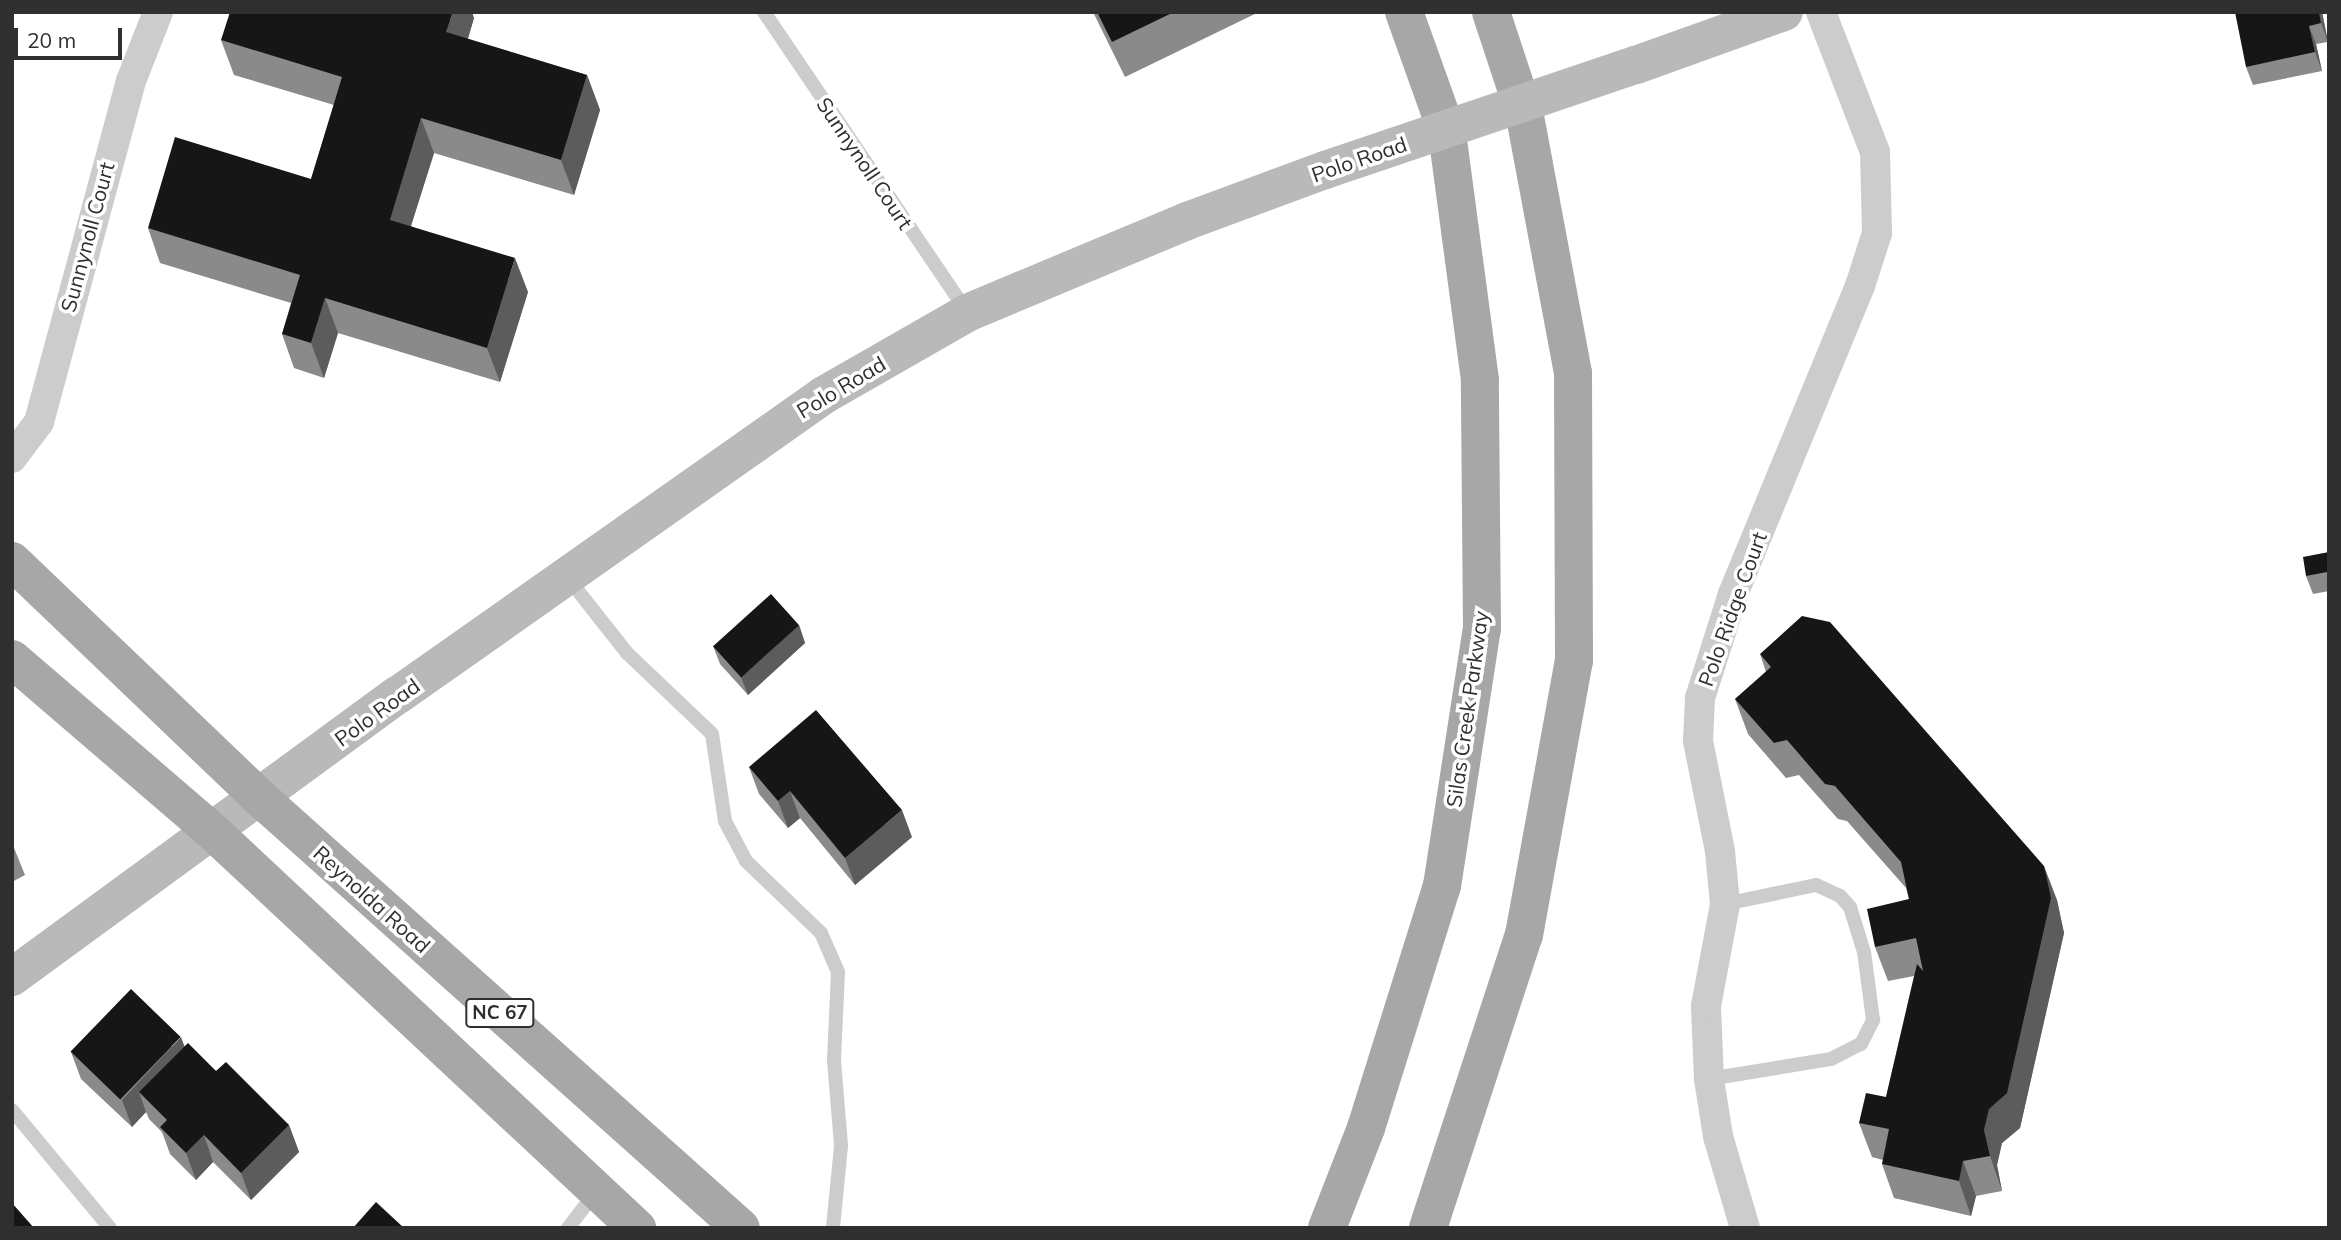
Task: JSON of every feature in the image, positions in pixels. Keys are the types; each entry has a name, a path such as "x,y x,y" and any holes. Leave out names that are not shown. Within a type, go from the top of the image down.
{"main road":[{"name":"Silas Creek Parkway","path":"1326,1228 1366,1128 1442,886 1482,629 1478,367 1447,132 1404,12"},
{"path":"1428,1228 1524,936 1574,661 1573,373 1524,112 1492,12"},
{"name":"Polo Road","path":"12,977 567,576 824,395 967,313 1187,221 1325,170 1784,12"},
{"name":"Reynolda Road","path":"12,561 260,798 741,1228"},
{"name":"NC 67","path":"12,659 212,831 637,1228"}],"street":[{"name":"Sunnynoll Court","path":"12,458 39,422 131,81 158,12"},
{"name":"Polo Ridge Court","path":"1745,1228 1718,1136 1709,1079 1706,1006 1725,904 1720,851 1698,741 1700,698 1733,594 1860,286 1877,233 1875,152 1821,12"}],"lane":[{"name":"Sunnynoll Court","path":"764,12 967,313"},
{"path":"567,576 627,653 712,734 725,821 746,861 821,933 838,972 834,1060 841,1146 832,1228"},
{"path":"1709,1079 1831,1059 1861,1044 1873,1020 1864,952 1850,907 1840,896 1816,885 1725,904"},
{"path":"12,1110 110,1228"},
{"path":"568,1228 597,1191"}],"building":[{"path":"230,12 453,12 446,32 587,75 561,160 421,118 390,220 515,258 487,348 325,298 311,343 282,334 300,275 148,228 175,137 311,179 342,77 221,40"},
{"path":"1097,12 1174,12 1112,42"},
{"path":"2235,12 2319,12 2321,23 2309,26 2315,52 2246,67"},
{"path":"2329,552 2329,582 2327,572 2306,576 2303,557"},
{"path":"771,594 799,625 741,677 713,646"},
{"path":"1802,616 1830,622 2044,866 2051,898 2007,1093 1989,1109 1984,1130 1990,1156 1963,1161 1959,1181 1882,1164 1889,1129 1859,1123 1866,1093 1886,1097 1917,964 1923,971 1916,938 1875,947 1867,909 1909,899 1901,862 1835,786 1825,784 1787,740 1774,743 1735,699 1771,667 1760,654"},
{"path":"816,710 902,810 845,858 790,791 778,801 749,767"},
{"path":"131,989 181,1037 120,1100 71,1052"},
{"path":"188,1043 216,1071 226,1062 289,1125 241,1173 204,1135 186,1153 160,1127 167,1120 139,1092"},
{"path":"376,1202 404,1228 353,1228"},
{"path":"12,1203 34,1228 12,1228"}]}
